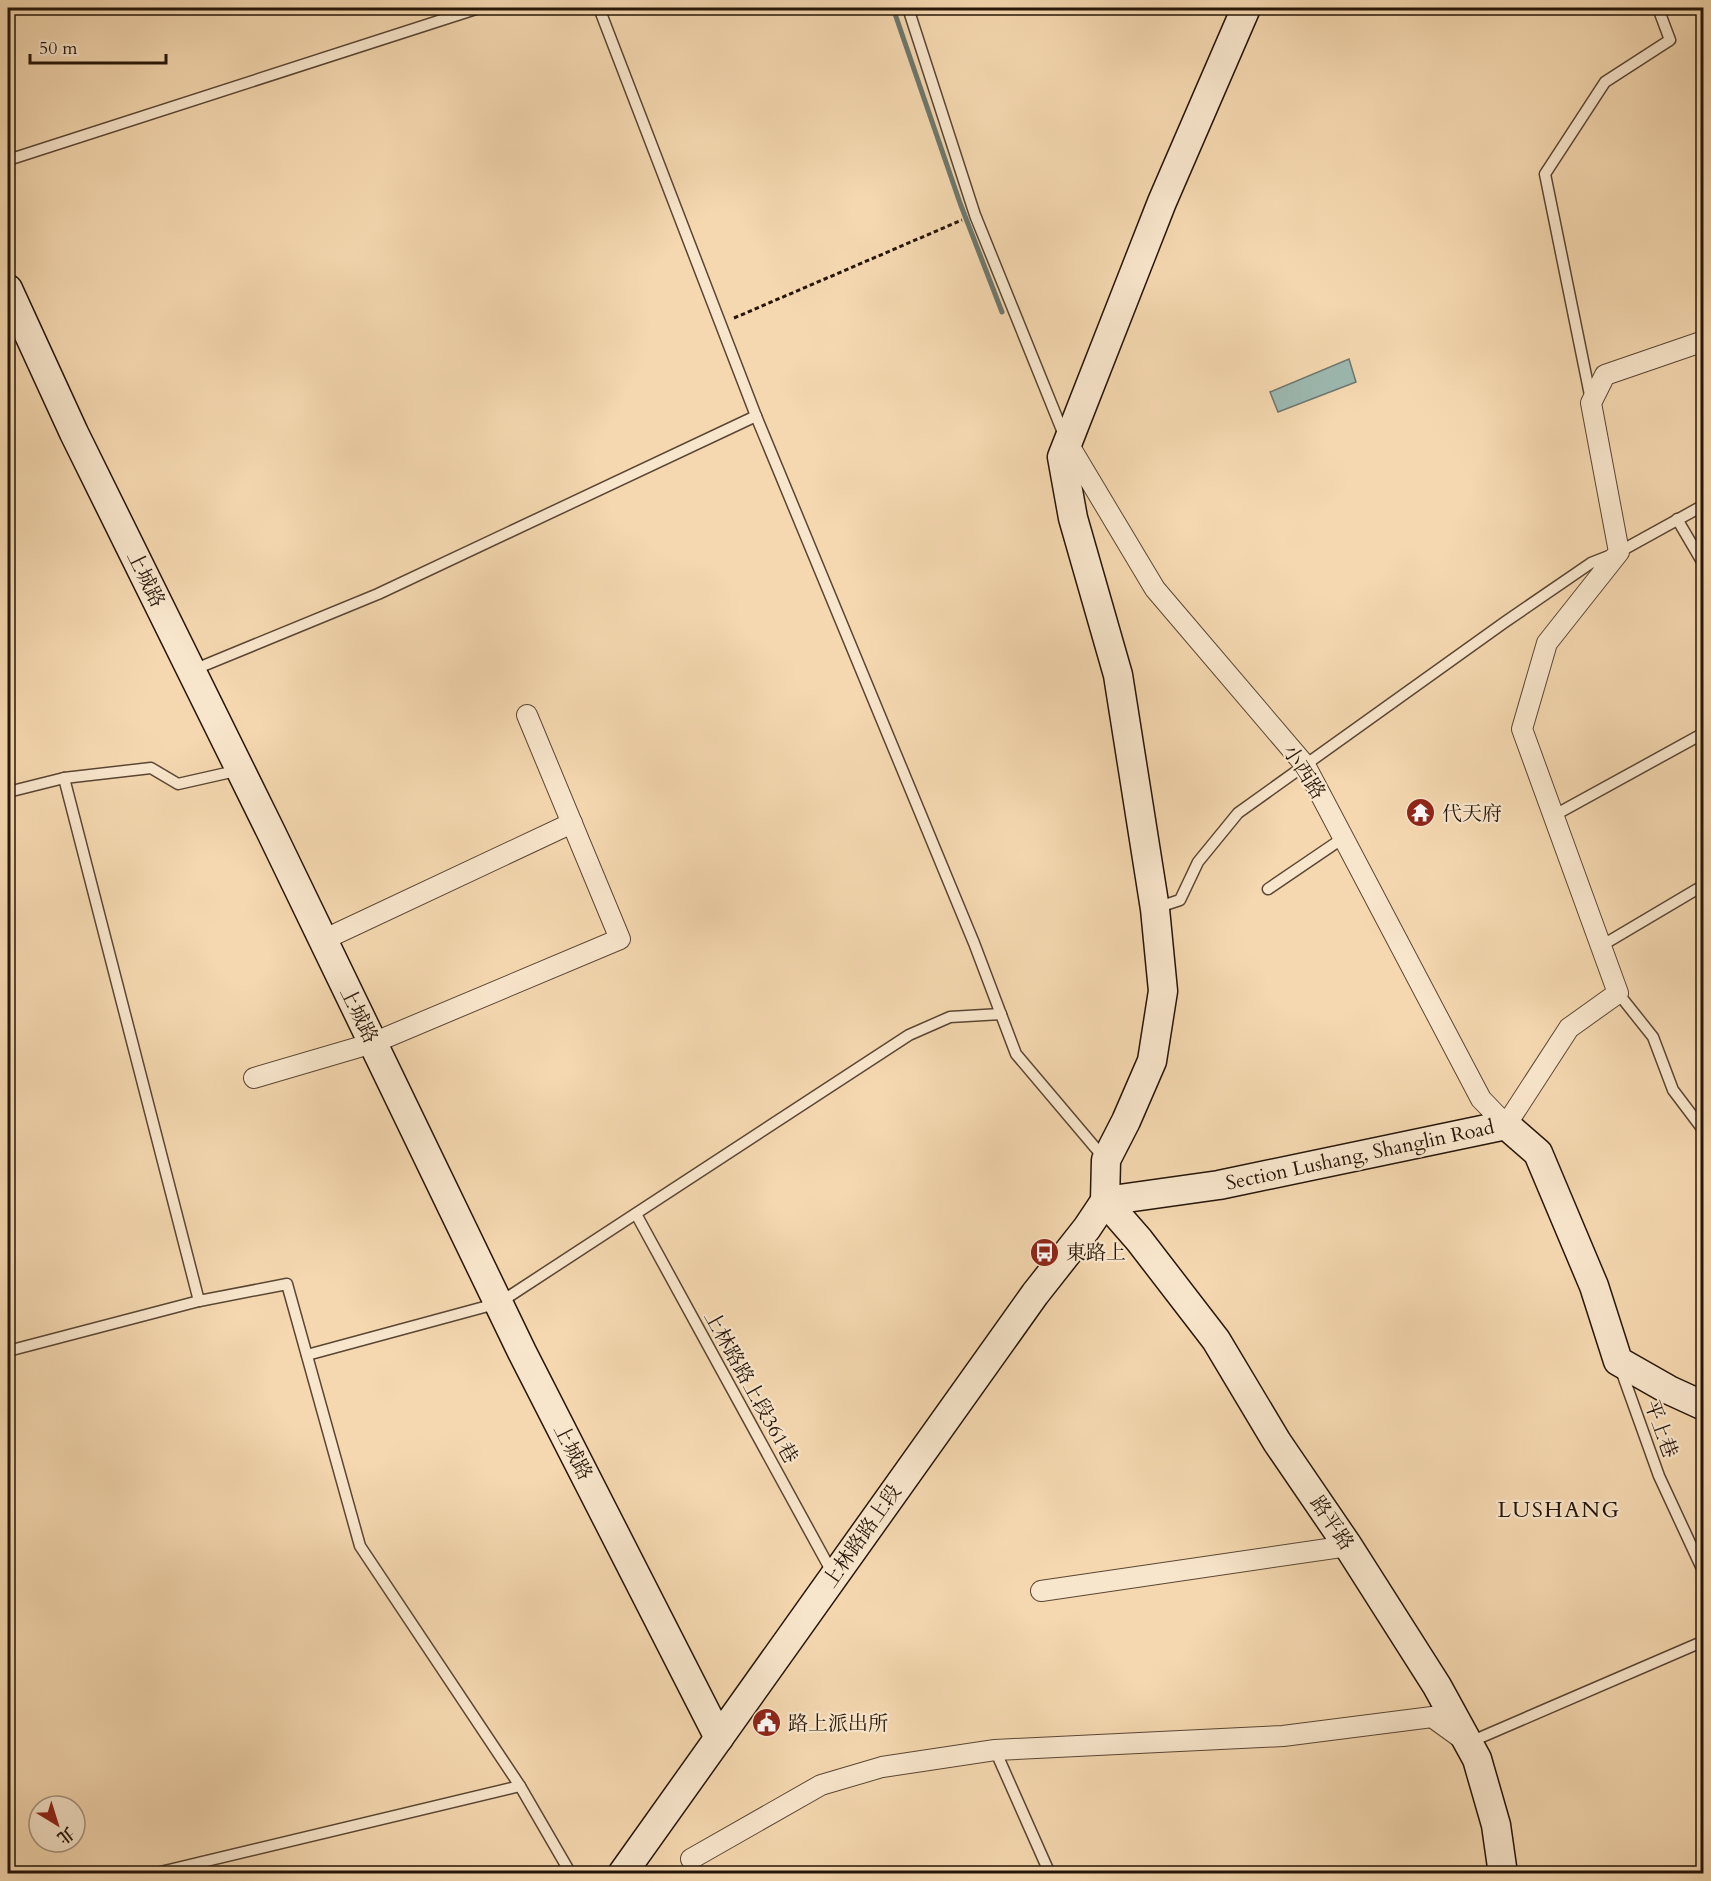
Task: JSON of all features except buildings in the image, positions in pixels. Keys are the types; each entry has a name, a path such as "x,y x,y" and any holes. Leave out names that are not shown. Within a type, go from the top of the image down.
{"street":[{"path":"1104,1201 1106,1160 1152,1061 1163,991 1155,909 1118,675 1073,518 1062,457 1162,202 1245,8"},
{"name":"上城路","path":"8,289 74,433 499,1304 719,1738"},
{"path":"1506,1125 1569,1028 1618,993 1522,729 1547,644 1619,552 1591,403 1605,375 1704,340"},
{"name":"小西路","path":"1068,442 1155,589 1305,765 1481,1099 1506,1125"},
{"path":"254,1078 373,1043 620,939 527,715"},
{"path":"323,940 572,823"},
{"name":"Section Lushang, Shanglin Road","path":"1104,1201 1219,1185 1506,1125 1538,1153 1594,1286 1618,1361"},
{"name":"路平路","path":"1104,1201 1139,1240 1216,1341 1277,1442 1348,1546 1437,1686 1477,1759 1496,1825 1503,1874"},
{"name":"上林路路上段","path":"622,1874 1035,1294 1087,1228 1104,1201"},
{"path":"1618,1361 1669,1390 1704,1406"},
{"path":"1041,1591 1348,1546"},
{"path":"691,1859 821,1785 882,1767 995,1750 1283,1736 1432,1717 1468,1743"}],"lane":[{"path":"8,160 479,8"},
{"path":"599,8 756,416 960,910 1016,1054 1106,1160"},
{"path":"908,8 975,215 1068,442"},
{"path":"1591,403 1545,174 1605,82 1670,40 1658,8"},
{"path":"191,671 378,594 756,416"},
{"path":"1155,909 1180,900 1198,862 1238,813 1505,622 1591,564 1619,552 1704,505"},
{"path":"1677,519 1704,565"},
{"path":"1553,816 1704,733"},
{"path":"8,792 64,778 151,768 178,784 240,770"},
{"path":"64,778 199,1301"},
{"path":"1268,889 1343,838"},
{"path":"1601,946 1704,885"},
{"path":"1618,993 1653,1037 1673,1090 1704,1131"},
{"path":"307,1355 499,1304 909,1035 950,1017 1001,1014"},
{"name":"上林路路上段361巷","path":"636,1214 834,1576"},
{"path":"8,1351 199,1301 287,1284 360,1546 520,1786 571,1874"},
{"name":"平上巷","path":"1618,1361 1659,1476 1704,1573"},
{"path":"1468,1743 1704,1641"},
{"path":"995,1750 1050,1874"},
{"path":"152,1874 520,1786"}],"path":[{"path":"720,324 975,215"}],"water":[{"path":"1349,359 1356,382 1278,412 1270,392"}],"waterway":[{"path":"893,8 960,203 1002,312"}],"place":[{"name":"代天府","path":"1421,813"},
{"name":"東路上","path":"1045,1252"},
{"name":"路上派出所","path":"767,1723"}],"district":[{"name":"LUSHANG","path":"1559,1510"}]}
